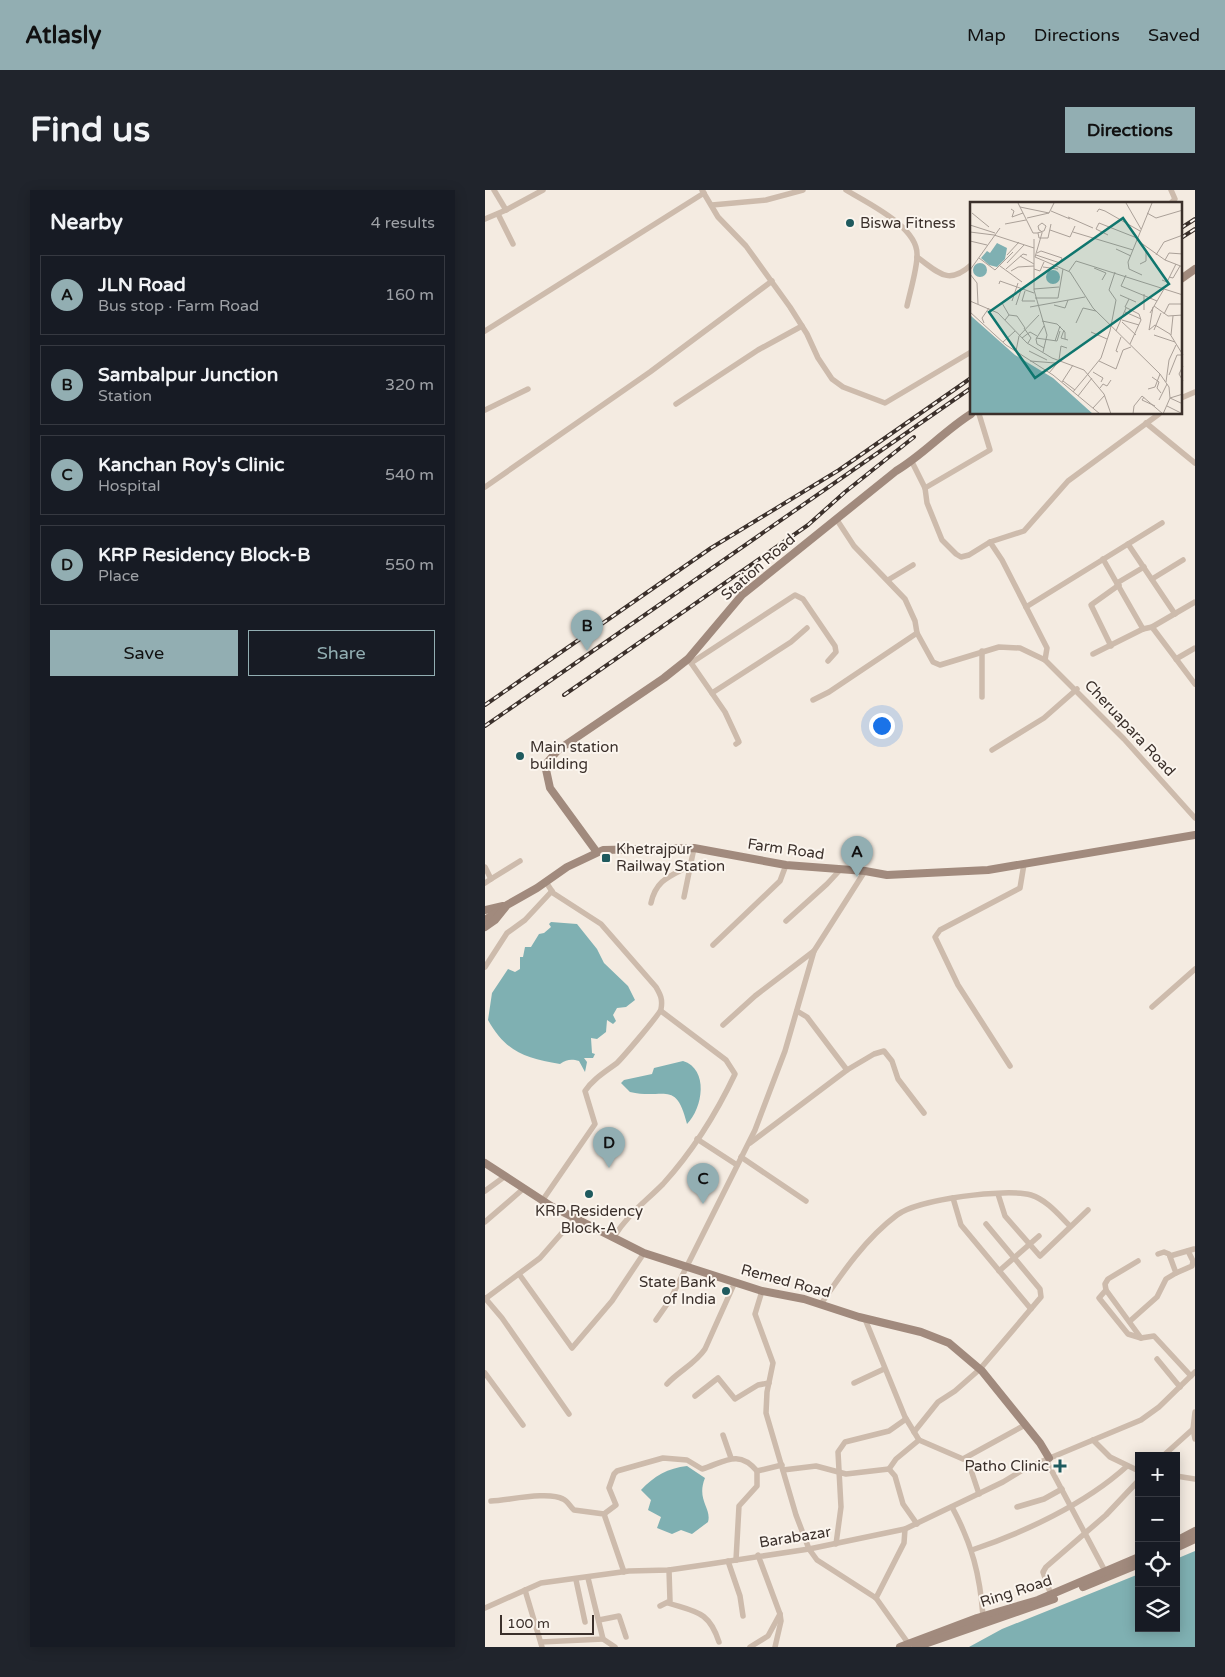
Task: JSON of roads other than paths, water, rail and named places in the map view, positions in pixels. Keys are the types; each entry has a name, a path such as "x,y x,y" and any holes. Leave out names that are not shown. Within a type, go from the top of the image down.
{"street":[{"path":"494,190 506,210"},
{"path":"485,219 543,190"},
{"path":"711,205 766,200 802,190"},
{"path":"846,190 888,216 913,238 917,256 907,306"},
{"path":"1171,190 1175,199 1172,202"},
{"path":"485,331 703,191 718,217 746,246 772,281 802,326 818,358 832,379 843,387 885,403 970,353"},
{"path":"498,214 513,244"},
{"path":"917,256 942,275 951,277 960,275 970,266"},
{"path":"1183,278 1195,269"},
{"path":"485,487 650,372 772,281"},
{"path":"675,404 758,350 802,326"},
{"path":"485,410 528,389"},
{"path":"1183,397 1195,392"},
{"name":"Station Road","path":"596,851 550,788 545,765 558,750 689,661 743,595 895,471 912,462 940,436 970,415"},
{"path":"925,488 990,450 979,415"},
{"path":"912,462 925,488 927,503 943,540 955,554 961,557 969,555 990,542 1024,531 1068,481 1157,415"},
{"path":"1145,423 1195,463"},
{"name":"Cheruapara Road","path":"837,520 854,546 888,580 909,606 917,633 933,662 940,665 999,647 1020,648 1045,660 1077,689 1195,818"},
{"path":"1026,607 1162,523"},
{"path":"990,542 1047,648 1045,660"},
{"path":"1128,544 1175,614"},
{"path":"1103,559 1127,604 1143,628"},
{"path":"1152,579 1183,560"},
{"path":"888,580 913,565"},
{"path":"1111,646 1091,605 1144,567"},
{"path":"736,744 739,742 725,712 689,661 795,595 803,599 835,646 835,652 828,661"},
{"path":"1093,654 1143,628 1152,627 1195,602"},
{"path":"1152,627 1195,684"},
{"path":"713,693 791,642 807,628"},
{"path":"813,700 829,692 917,633"},
{"path":"1176,659 1195,648"},
{"path":"982,651 983,697"},
{"path":"992,750 1044,718 1077,689"},
{"name":"Farm Road","path":"596,851 694,848 786,865 865,871 887,875 988,870 1195,835"},
{"path":"684,897 694,848"},
{"path":"485,920 596,851"},
{"path":"485,883 520,861"},
{"path":"1010,1066 958,985 935,937 940,930 1020,888 1024,864"},
{"path":"651,903 654,888 691,865"},
{"path":"713,945 780,881 786,865"},
{"path":"485,867 491,879"},
{"path":"786,921 840,870"},
{"path":"656,1320 670,1300 748,1144 770,1092 797,1011 814,951 865,871"},
{"path":"542,1200 595,1124 585,1091 592,1081 618,1062 661,1011 662,998 656,986 615,938 589,916 552,891 546,882"},
{"path":"485,967 507,933 525,920 552,891"},
{"path":"485,910 507,905"},
{"path":"485,927 495,920 507,905"},
{"path":"723,1025 755,996 814,951"},
{"path":"1153,1007 1195,970"},
{"path":"613,1238 627,1217 662,1184 697,1139 727,1091 735,1074 726,1060 701,1039 661,1011"},
{"path":"797,1011 807,1017 847,1070"},
{"path":"748,1144 847,1070 874,1054 885,1051 892,1061 898,1079 924,1113"},
{"path":"697,1139 737,1165"},
{"path":"741,1157 806,1201"},
{"name":"Remed Road","path":"485,1163 542,1200 644,1253 762,1291 821,1304 938,1338 962,1352 980,1368 1040,1443 1048,1459"},
{"path":"485,1191 505,1177"},
{"path":"485,1222 523,1189"},
{"path":"998,1194 1005,1216 1040,1256 1088,1210"},
{"path":"821,1304 854,1258 898,1214 917,1205 953,1198 998,1194 1033,1196 1050,1206 1070,1226"},
{"path":"953,1198 961,1225 1031,1309"},
{"path":"569,1414 503,1318 485,1298 540,1258 575,1218"},
{"path":"914,1432 938,1402 955,1391 980,1368 1041,1296 1042,1292 1015,1256 986,1224"},
{"path":"999,1271 1039,1236"},
{"path":"1130,1321 1157,1296 1166,1279 1192,1266 1191,1250 1170,1256"},
{"path":"1158,1254 1166,1252 1170,1256 1176,1273"},
{"path":"519,1274 572,1348 612,1301 644,1253"},
{"path":"1139,1261 1108,1279 1105,1284 1107,1290 1141,1338"},
{"path":"667,1384 679,1371 698,1359 705,1349 735,1282"},
{"path":"1107,1290 1100,1296 1100,1302 1124,1330 1132,1336 1141,1338 1154,1336 1193,1374"},
{"path":"762,1291 755,1314 773,1363 766,1402 766,1413 809,1549 817,1560 876,1598 912,1645"},
{"path":"865,1318 884,1369 906,1419 919,1440 959,1459 967,1458 1025,1425"},
{"path":"1157,1359 1180,1387"},
{"path":"854,1382 884,1369"},
{"path":"485,1373 523,1424"},
{"name":"Barabazar","path":"485,1608 541,1583 576,1580 624,1572 669,1570 758,1555 809,1549 905,1529 1048,1459 1141,1420 1159,1407 1193,1374"},
{"path":"695,1396 717,1378 735,1399 758,1385 769,1384"},
{"path":"1195,1412 1193,1429 1195,1439"},
{"path":"836,1544 841,1517 838,1452 845,1442 889,1431 906,1419"},
{"path":"1167,1452 1193,1429"},
{"path":"723,1436 731,1458"},
{"path":"757,1471 783,1467 816,1466 840,1474 889,1469 896,1459 919,1440"},
{"path":"1093,1440 1110,1457 1126,1467 1135,1470"},
{"path":"491,1502 546,1495 564,1499 574,1510 604,1514 616,1507 609,1488 612,1478 617,1471 663,1458 687,1460 702,1469 731,1458 748,1463 757,1471 757,1486 741,1502 738,1511 736,1560"},
{"path":"967,1458 979,1494"},
{"path":"1048,1459 1071,1504 1084,1535 1105,1571"},
{"path":"972,1550 1019,1534 1097,1491 1126,1467"},
{"path":"889,1469 895,1476 903,1504 917,1524"},
{"path":"1180,1477 1195,1479"},
{"path":"1051,1595 1043,1572 1084,1535 1135,1484"},
{"path":"1017,1507 1044,1499 1062,1489"},
{"path":"952,1507 972,1550 980,1580 983,1616"},
{"path":"604,1514 624,1572"},
{"path":"876,1598 904,1543 905,1529"},
{"path":"1180,1539 1195,1531"},
{"path":"1180,1546 1195,1539"},
{"path":"758,1555 780,1614 781,1621 775,1647"},
{"name":"Ring Road","path":"900,1647 912,1645 983,1616 1051,1595 1135,1559"},
{"path":"728,1561 740,1596 743,1616"},
{"name":"Ring Road","path":"948,1631 1039,1605 1135,1566"},
{"path":"668,1603 669,1570"},
{"path":"588,1578 603,1639"},
{"path":"576,1580 585,1622"},
{"path":"525,1590 541,1645 603,1639 615,1647"},
{"path":"660,1606 668,1603 702,1614 714,1626 719,1642"},
{"path":"750,1647 768,1636 780,1614"},
{"path":"599,1620 619,1616 626,1637"}],"water":[{"path":"551,922 577,924 597,949 604,963 628,986 635,1000 626,1007 617,1008 613,1015 616,1021 613,1024 607,1020 606,1032 597,1039 591,1038 592,1053 595,1054 593,1058 584,1058 587,1062 585,1072 579,1061 569,1060 560,1064 537,1059 518,1052 502,1040 488,1020 492,993 508,969 515,972 520,969 520,957 523,957 525,947 531,947 539,934 544,933 551,927 549,924"},
{"path":"683,1061 691,1065 697,1072 701,1090 697,1109 687,1124 683,1110 673,1096 630,1092 621,1083 624,1080 652,1074 654,1068"},
{"path":"687,1466 705,1478 702,1492 709,1517 708,1522 692,1534 681,1530 672,1534 657,1528 661,1517 648,1510 651,1500 641,1490 662,1474"},
{"path":"1195,1551 1195,1647 969,1647 1002,1629 1135,1576 1135,1632 1180,1632 1180,1557"}],"railway":[{"path":"1183,227 1195,219"},
{"path":"1183,237 1195,229"},
{"path":"485,705 711,548 839,470 970,379"},
{"path":"485,726 970,389"},
{"path":"564,695 808,525 845,492 914,437"}],"place":[{"name":"Biswa Fitness","path":"850,223"},
{"name":"Sambalpur Junction","path":"587,651"},
{"name":"Main station building","path":"520,756"},
{"name":"Khetrajpur Railway Station","path":"606,858"},
{"name":"JLN Road","path":"857,877"},
{"name":"KRP Residency Block-B","path":"609,1168"},
{"name":"KRP Residency Block-A","path":"589,1194"},
{"name":"Kanchan Roy's Clinic","path":"703,1204"},
{"name":"State Bank of India","path":"726,1291"},
{"name":"Patho Clinic","path":"1060,1466"}]}
